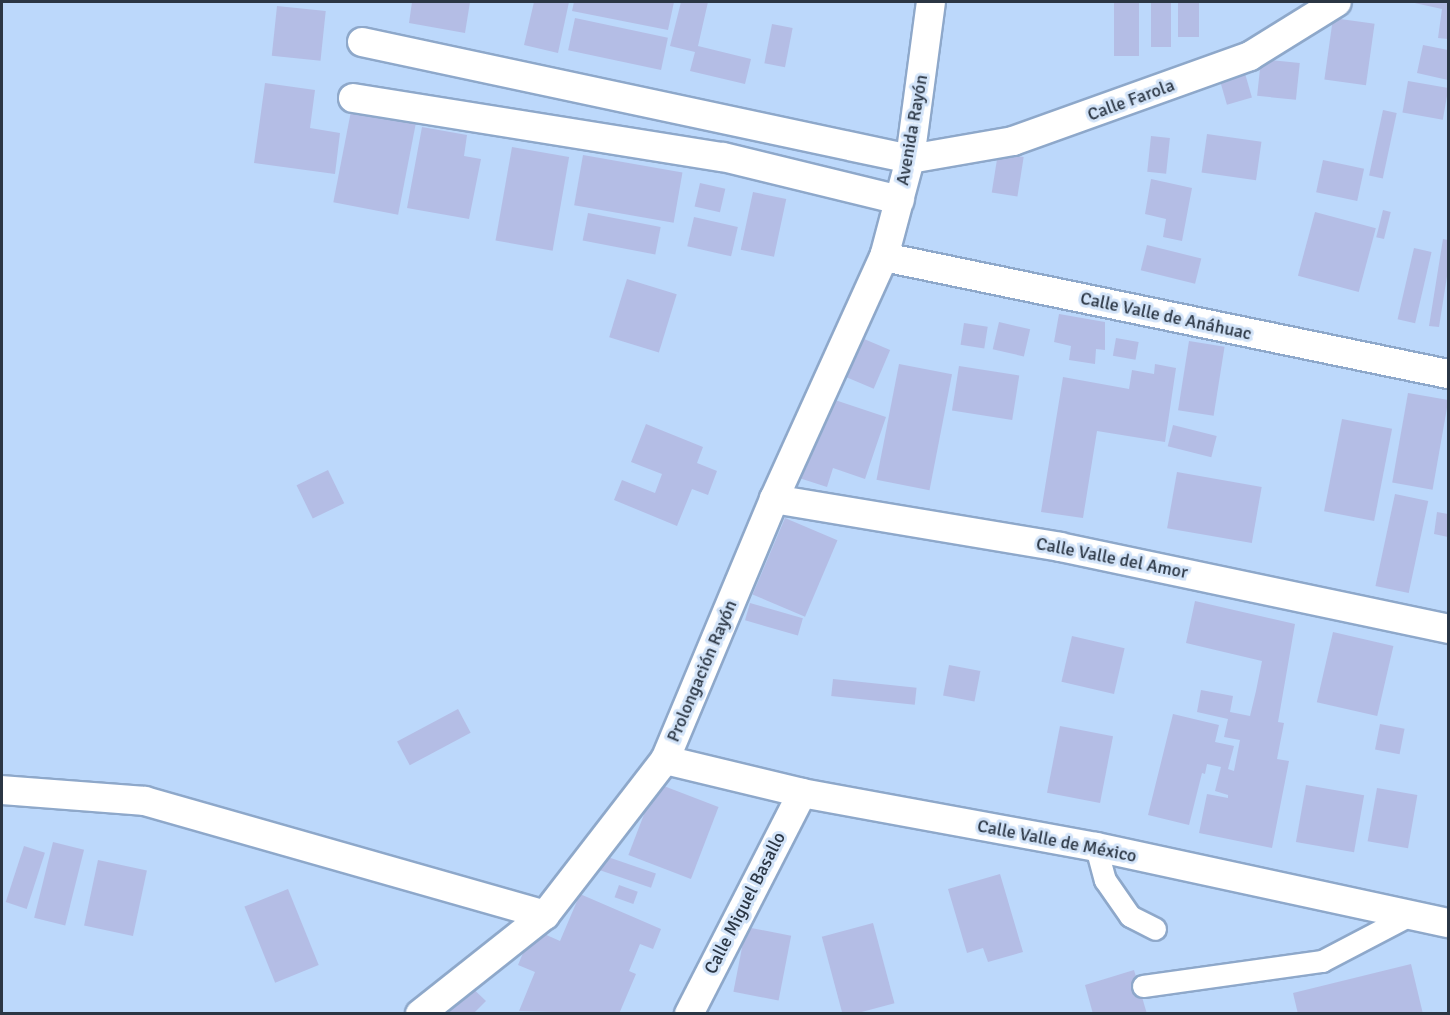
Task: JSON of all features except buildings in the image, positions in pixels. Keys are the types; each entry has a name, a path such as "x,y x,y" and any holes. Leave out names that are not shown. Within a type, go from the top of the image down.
{"street":[{"name":"Avenida Rayón","path":"884,257 910,159 931,2"},
{"name":"Calle Farola","path":"910,159 1013,141 1250,56 1337,2"},
{"path":"362,42 910,159"},
{"path":"353,98 723,157 900,200"},
{"path":"723,157 730,121"},
{"name":"Calle Valle de Anáhuac","path":"884,257 1448,374"},
{"name":"Prolongación Rayón","path":"420,1014 545,915 665,760 774,499 884,257"},
{"name":"Calle Valle del Amor","path":"774,499 1060,547 1449,629"},
{"name":"Calle Valle de México","path":"665,760 802,794 1096,847 1449,923"},
{"path":"13,792 145,801 545,915"},
{"name":"Calle Miguel Basallo","path":"689,1014 802,794"},
{"path":"1096,847 1105,880 1130,916 1155,929"},
{"path":"1143,986 1322,962 1408,916"}]}
